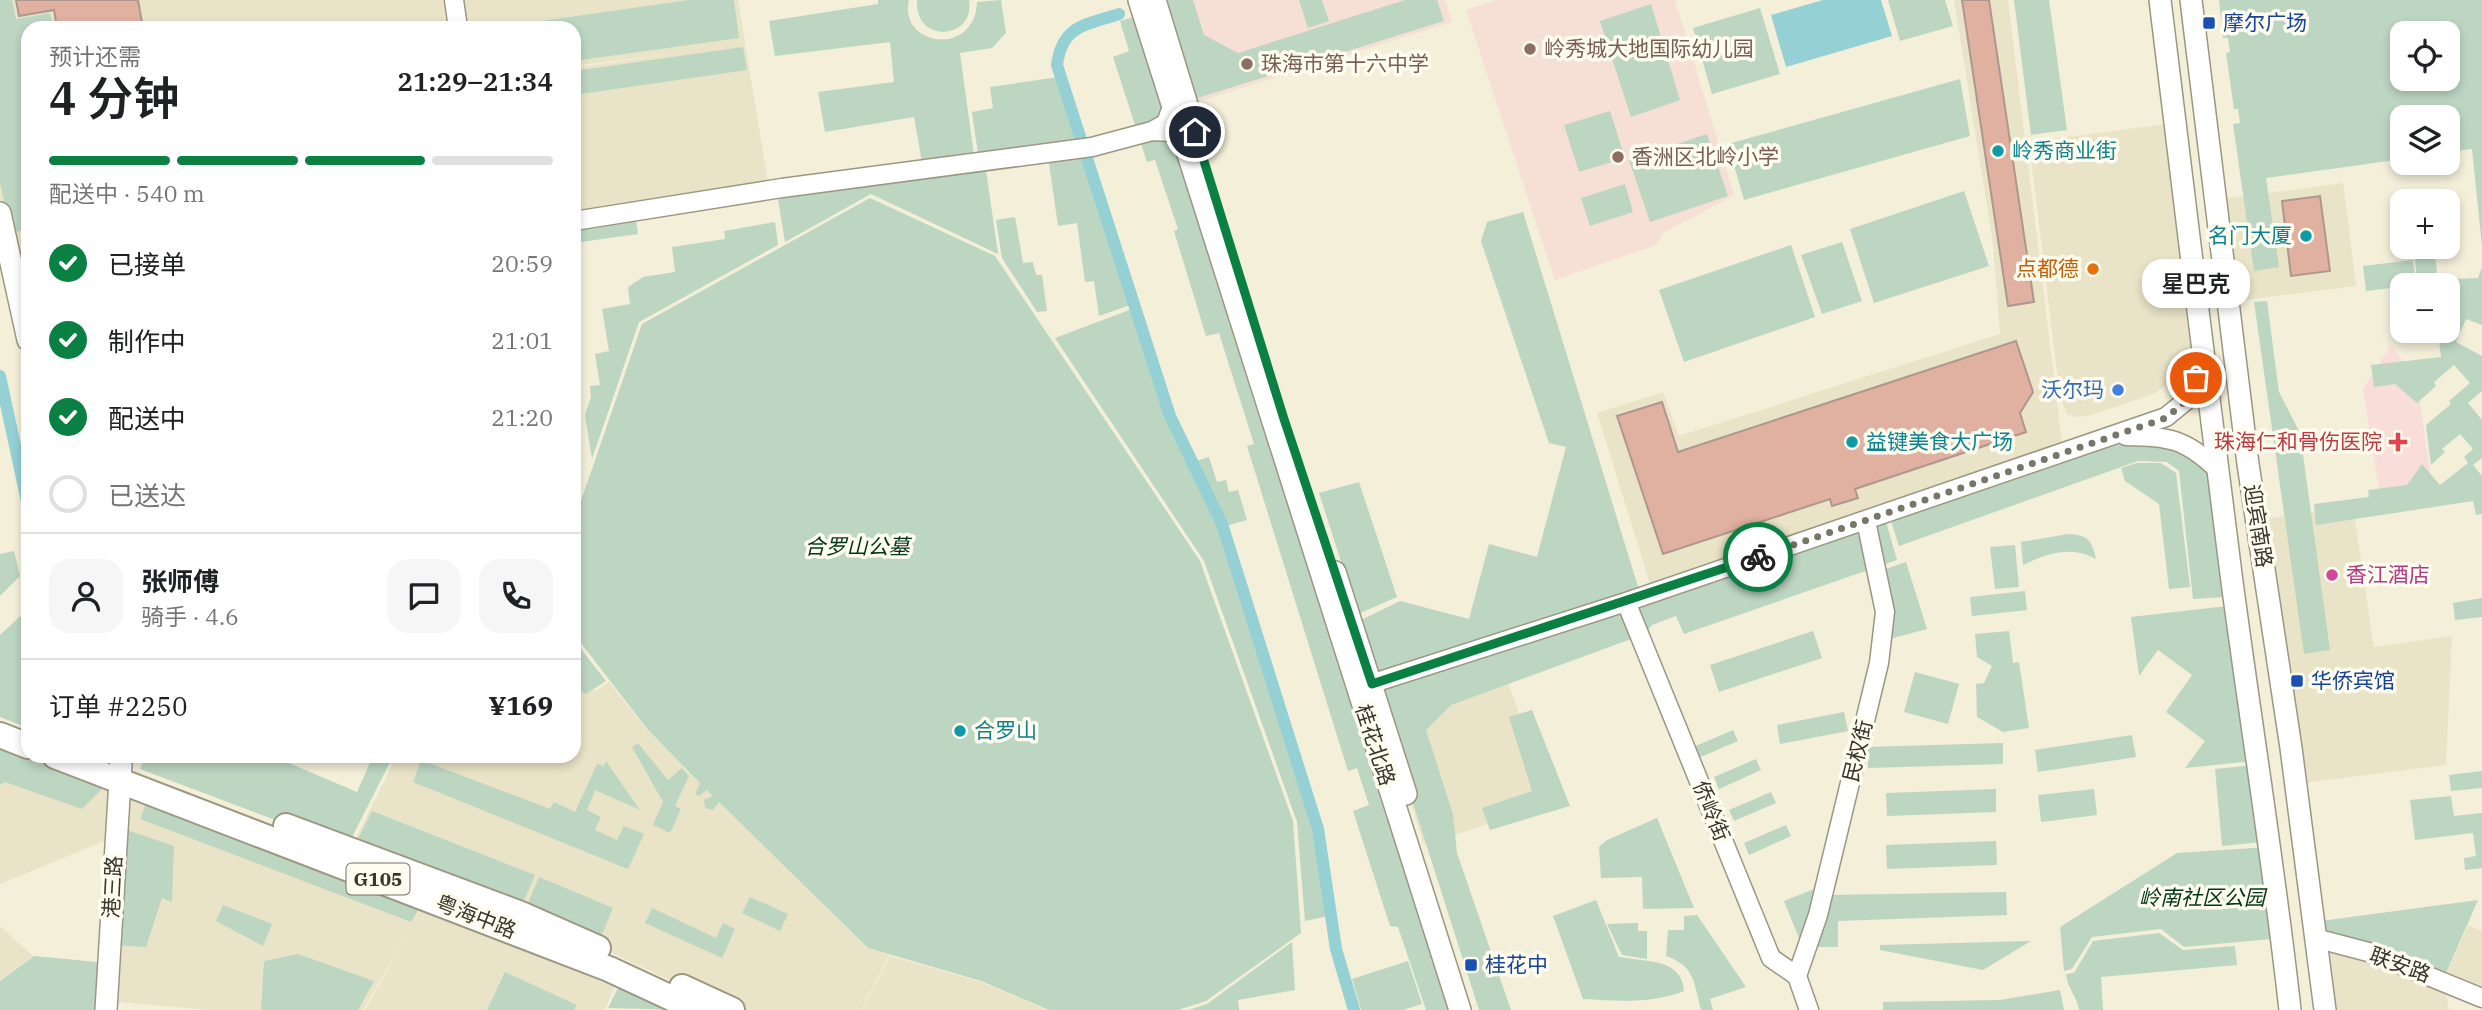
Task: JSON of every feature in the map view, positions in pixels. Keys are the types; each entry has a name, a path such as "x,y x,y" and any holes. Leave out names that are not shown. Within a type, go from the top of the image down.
{"highway":[{"path":"0,719 21,726"},
{"path":"0,735 21,743"},
{"name":"粤海中路","path":"115,764 609,969 697,1010"},
{"name":"粤海中路","path":"115,764 521,914 732,1010"}],"main road":[{"name":"桂花北路","path":"1139,0 1183,141 1474,1010"},
{"name":"桂花北路","path":"1155,0 1460,1010"},
{"path":"2160,0 2217,469 2278,901 2290,1010"},
{"name":"迎宾南路","path":"2191,0 2248,464 2325,1010"},
{"path":"0,213 21,287"},
{"name":"港三路","path":"106,1010 115,764"}],"street":[{"path":"454,0 457,21"},
{"path":"581,220 782,188 1085,147 1152,131 1166,123 1172,107"},
{"path":"1152,131 1171,132 1183,141"},
{"path":"1364,686 1626,602 2166,418 2188,399 2205,356"},
{"path":"2115,435 2167,436 2197,450 2217,469"},
{"name":"民权街","path":"1797,976 1818,915 1880,663 1885,612 1866,521"},
{"name":"侨岭街","path":"1626,602 1772,958 1797,976"},
{"name":"联安路","path":"2315,938 2372,953 2482,998"},
{"path":"1797,976 1809,1010"}],"shaded area":[{"path":"0,0 454,0 456,21 21,21 21,272 0,209"},
{"path":"455,0 738,0 769,189 581,219 581,67 678,53 581,65 581,21 458,21"},
{"name":"珠海市第十六中学","path":"1156,0 1445,0 1452,22 1188,105"},
{"name":"香洲区北岭小学","path":"1496,0 1675,0 1734,195 1663,233 1656,245 1555,280 1466,10"},
{"name":"益键美食大广场","path":"1954,0 2008,0 2063,451 1652,590 1597,413 1663,392 1679,436 2000,334 1993,244"},
{"path":"2174,123 2204,357 2155,393 2092,415 2076,417 2067,414 2060,397 2029,142"},
{"name":"名门大厦","path":"2343,183 2356,286 2228,302 2216,200"},
{"name":"珠海仁和骨伤医院","path":"2391,345 2417,381 2433,495 2381,503 2363,389"},
{"path":"2353,507 2374,647 2452,636 2446,765 2295,784 2257,520"},
{"path":"1495,646 1551,804 1424,845 1374,685"},
{"path":"609,682 648,731 867,948 889,955 861,1010 734,1010 599,947 351,848 394,763 581,763 581,684 595,691"},
{"path":"0,741 21,752 21,763 71,763 619,975 605,1010 365,1010 414,922 363,1010 209,1010 108,1001 114,837 0,884"},
{"path":"2468,925 2482,931 2482,997 2443,981"},
{"path":"0,926 33,956 0,980"},
{"path":"2315,938 2443,981 2449,1010 2325,1010"},
{"path":"890,956 981,982 1047,1010 862,1010"}],"green space":[{"path":"0,0 12,0 16,19 50,13 52,21 21,21 21,231 11,233 0,183"},
{"path":"689,0 734,0 739,38 581,60 581,21 541,21"},
{"path":"878,0 909,0 909,16 915,28 925,36 938,39 952,38 964,32 973,20 977,2 1001,0 1006,33 992,48 960,53 974,155 922,162 914,117 825,132 818,92 894,82 890,42 775,56 769,21 878,4"},
{"path":"917,0 969,0 969,13 963,23 945,32 925,25 919,15"},
{"path":"1159,0 1193,0 1204,35 1238,53 1405,0 1437,0 1444,21 1191,100"},
{"path":"1299,0 1322,0 1329,21 1308,28"},
{"path":"1888,0 1945,0 1953,26 1900,41"},
{"path":"2014,0 2049,0 2067,130 2031,135"},
{"path":"2219,0 2482,0 2482,246 2472,149 2460,150 2460,105 2390,105 2390,161 2266,178 2279,267 2254,271 2233,124 2240,123 2238,109 2234,109 2226,53 2230,52 2228,38 2223,38"},
{"path":"1651,4 1680,100 1631,117 1600,21"},
{"path":"1760,8 1780,74 1712,94 1693,28"},
{"path":"1141,15 1457,1010 1426,1010 1398,927 1390,926 1353,811 1369,805 1357,768 1348,771 1247,446 1254,444 1219,333 1206,336 1174,231 1178,229 1155,160 1147,162 1113,57 1129,51 1120,21"},
{"path":"743,47 747,70 581,94 581,70"},
{"path":"1058,77 1077,142 978,154 972,112 993,108 990,87"},
{"path":"1960,79 1970,136 1744,200 1728,144"},
{"path":"1610,111 1625,158 1579,172 1564,125"},
{"path":"1707,134 1728,196 1650,222 1629,160"},
{"path":"1080,151 1130,305 1099,316 1094,281 1085,282 1077,223 1058,226 1048,156"},
{"path":"985,163 998,254 871,194 785,242 777,193"},
{"path":"1625,184 1633,212 1590,226 1581,198"},
{"path":"1964,191 1989,266 1874,303 1850,229"},
{"name":"合罗山公墓","path":"870,198 995,256 1200,561 1293,821 1301,933 1206,1001 1178,1010 1049,1010 981,981 868,948 719,802 713,810 705,808 704,800 713,796 707,790 699,796 695,794 700,783 648,730 581,643 581,501 642,324"},
{"path":"1523,212 1639,590 1377,675 1359,621 1400,601 1469,619 1489,544 1537,557 1566,447 1549,443 1481,241 1487,222"},
{"path":"635,213 638,234 581,242 581,222"},
{"path":"1015,217 1023,263 1033,262 1036,275 1042,275 1047,311 1037,312 1002,258 996,220"},
{"path":"775,222 778,245 639,322 592,459 585,415 591,397 590,386 600,385 595,354 609,351 602,309 630,304 628,287 643,277 675,272 672,247 725,239 724,231"},
{"path":"1842,242 1862,301 1822,314 1801,255"},
{"path":"1791,245 1815,317 1684,362 1659,290"},
{"path":"2415,259 2435,259 2437,273 2416,273"},
{"path":"2413,260 2415,273 2390,273 2390,288 2366,291 2363,266"},
{"path":"2482,267 2482,325 2466,319 2460,333 2460,279 2478,278"},
{"path":"2267,301 2279,392 2300,433 2330,650 2304,654 2254,302"},
{"path":"1132,309 1166,414 1219,523 1316,832 1328,916 1305,921 1297,822 1204,561 1055,338"},
{"path":"2439,343 2458,343 2482,356 2482,391 2468,403 2482,420 2482,458 2473,465 2482,476 2482,514 2476,515 2473,501 2316,525 2314,504 2369,497 2368,490 2407,485 2422,464 2440,485 2468,463 2464,457 2473,449 2460,434 2442,449 2445,452 2431,465 2426,425 2470,383 2454,365 2434,382 2436,386 2417,403 2395,384 2374,387 2371,365 2441,357"},
{"path":"2116,440 2165,442 2213,472 2225,597 2193,599 2179,471 2167,462 2138,461 1899,546 1890,518"},
{"path":"1209,457 1217,482 1226,480 1229,492 1238,490 1247,520 1226,526 1196,461"},
{"path":"2137,463 2161,463 2176,473 2190,587 2169,589 2159,504 2125,481 2121,468"},
{"path":"1359,482 1397,597 1358,614 1319,493"},
{"path":"1885,518 1897,560 1684,634 1676,616 1652,625 1645,634 1451,705 1426,730 1453,814 1457,853 1511,1010 1479,1010 1376,687"},
{"path":"2068,534 2085,537 2093,547 2096,559 2077,552 2068,552 2041,557 2023,565 2021,542"},
{"path":"2015,545 2019,587 1995,589 1990,547"},
{"path":"14,551 20,576 0,596 0,554"},
{"path":"1906,562 1927,629 1886,640 1883,570"},
{"path":"2025,591 2027,610 1972,616 1970,597"},
{"path":"2482,598 2482,617 2455,620 2453,603"},
{"path":"2227,606 2253,761 2185,768 2205,741 2166,712 2192,675 2158,650 2139,676 2131,617"},
{"path":"21,616 21,725 0,717 0,635"},
{"path":"1813,631 1822,658 1719,692 1710,665"},
{"path":"2009,631 2013,663 2019,662 2029,728 2003,732 1977,717 1976,684 1984,683 1992,666 1977,657 1975,634"},
{"path":"581,649 606,681 586,694 581,692"},
{"path":"1915,672 1959,684 1948,724 1904,712"},
{"path":"1532,710 1570,806 1490,830 1482,808 1532,791 1509,717"},
{"path":"1844,712 1848,731 1780,744 1777,725"},
{"path":"1733,730 1738,741 1696,759 1691,748"},
{"path":"2132,735 2136,757 2038,772 2035,750"},
{"path":"638,743 668,780 682,768 689,776 675,806 681,809 670,833 653,825 663,802 632,747"},
{"path":"2003,743 2003,764 1868,768 1867,747"},
{"path":"0,746 21,754 21,763 61,763 109,782 82,809 5,782 0,785"},
{"path":"1756,759 1761,770 1719,789 1714,777"},
{"path":"606,761 640,810 595,790 587,810 601,817 595,830 617,840 624,826 644,834 628,869 413,782 420,763 429,763 550,809 554,802 575,812 597,764 604,766"},
{"path":"142,763 289,763 357,792 370,763 389,763 347,847 140,769"},
{"path":"2255,765 2262,842 2222,846 2215,769"},
{"path":"2482,771 2482,788 2451,791 2449,775"},
{"path":"1996,789 1996,812 1887,816 1886,793"},
{"path":"2094,789 2097,815 2041,822 2038,795"},
{"path":"1771,792 1776,803 1734,821 1729,810"},
{"path":"150,794 424,900 411,922 140,819"},
{"path":"2451,796 2454,816 2482,813 2482,868 2465,870 2464,858 2476,856 2473,833 2415,840 2410,800"},
{"path":"372,811 535,875 520,910 353,848"},
{"path":"1657,818 1694,908 1643,909 1642,877 1601,878 1599,847 1607,840"},
{"path":"1786,825 1791,836 1749,855 1744,843"},
{"path":"121,828 174,846 172,902 162,898 146,947 114,945"},
{"path":"1996,841 1997,865 1887,869 1886,845"},
{"name":"岭南社区公园","path":"2269,847 2282,938 2184,947 2161,929 2092,937 2072,969 2064,971 2060,927 2177,853"},
{"path":"539,877 613,908 598,944 524,912"},
{"path":"1814,889 1801,943 1784,901"},
{"path":"2006,892 2007,915 1838,921 1838,947 1813,947 1828,895"},
{"path":"750,897 788,914 780,931 742,913"},
{"path":"1596,900 1619,957 1651,961 1670,967 1682,980 1684,991 1647,1000 1583,999 1553,916"},
{"path":"2478,900 2443,980 2315,938 2313,922"},
{"path":"223,905 272,924 263,946 216,921"},
{"path":"652,908 716,938 723,923 735,929 722,958 645,923"},
{"path":"1697,915 1746,987 1710,999 1713,1010 1701,1010 1688,970 1666,956 1668,930 1684,930 1684,916"},
{"path":"1638,923 1638,931 1647,931 1647,959 1622,955 1607,924"},
{"path":"2159,933 2183,950 2235,946 2237,965 2101,977 2103,1010 2079,1010 2066,974 2074,973 2093,941"},
{"path":"2031,941 1983,970 1880,950 1880,945"},
{"path":"1292,942 1295,990 1238,1000 1239,1010 1188,1010 1207,1004"},
{"path":"298,954 374,981 358,1010 261,1010 264,961"},
{"path":"34,956 107,963 105,1010 0,1010 0,981"},
{"path":"1408,961 1422,1004 1403,1010 1361,1010 1352,979"},
{"path":"505,972 577,1005 574,1010 487,1010"},
{"path":"622,980 687,1010 608,1008"},
{"path":"2060,990 2064,1010 1883,1010 1883,1002 2000,1000"}],"water":[{"path":"1823,0 1881,0 1892,36 1786,67 1771,15"}],"building":[{"path":"16,0 138,0 142,21 56,21 54,10 19,16"},
{"name":"岭秀商业街","path":"1962,0 1989,0 2034,302 2008,306"},
{"name":"名门大厦","path":"2320,196 2330,271 2291,276 2282,201"},
{"name":"益键美食大广场","path":"2016,341 2033,392 2020,413 2026,432 1855,489 1858,498 1832,506 1830,499 1663,554 1617,416 1662,402 1678,452"}],"waterway":[{"path":"1119,14 1086,24 1070,34 1064,42 1057,65 1170,416 1222,524 1318,829 1336,949 1354,1010"},
{"path":"0,376 21,474"}],"way so far":[{"path":"1758,557 2166,418 2188,399 2196,378"}],"place":[{"name":"摩尔广场","path":"2209,23"},
{"name":"岭秀城大地国际幼儿园","path":"1530,49"},
{"name":"珠海市第十六中学","path":"1247,64"},
{"name":"岭秀商业街","path":"1998,151"},
{"name":"香洲区北岭小学","path":"1618,157"},
{"name":"名门大厦","path":"2306,236"},
{"name":"点都德","path":"2093,269"},
{"name":"星巴克","path":"2196,378"},
{"name":"沃尔玛","path":"2118,390"},
{"name":"益键美食大广场","path":"1852,442"},
{"name":"珠海仁和骨伤医院","path":"2398,442"},
{"name":"香江酒店","path":"2332,575"},
{"name":"华侨宾馆","path":"2297,681"},
{"name":"合罗山","path":"960,731"},
{"name":"桂花中","path":"1471,965"}],"route":[{"path":"1195,132 1284,419 1372,684 1758,557"}]}
